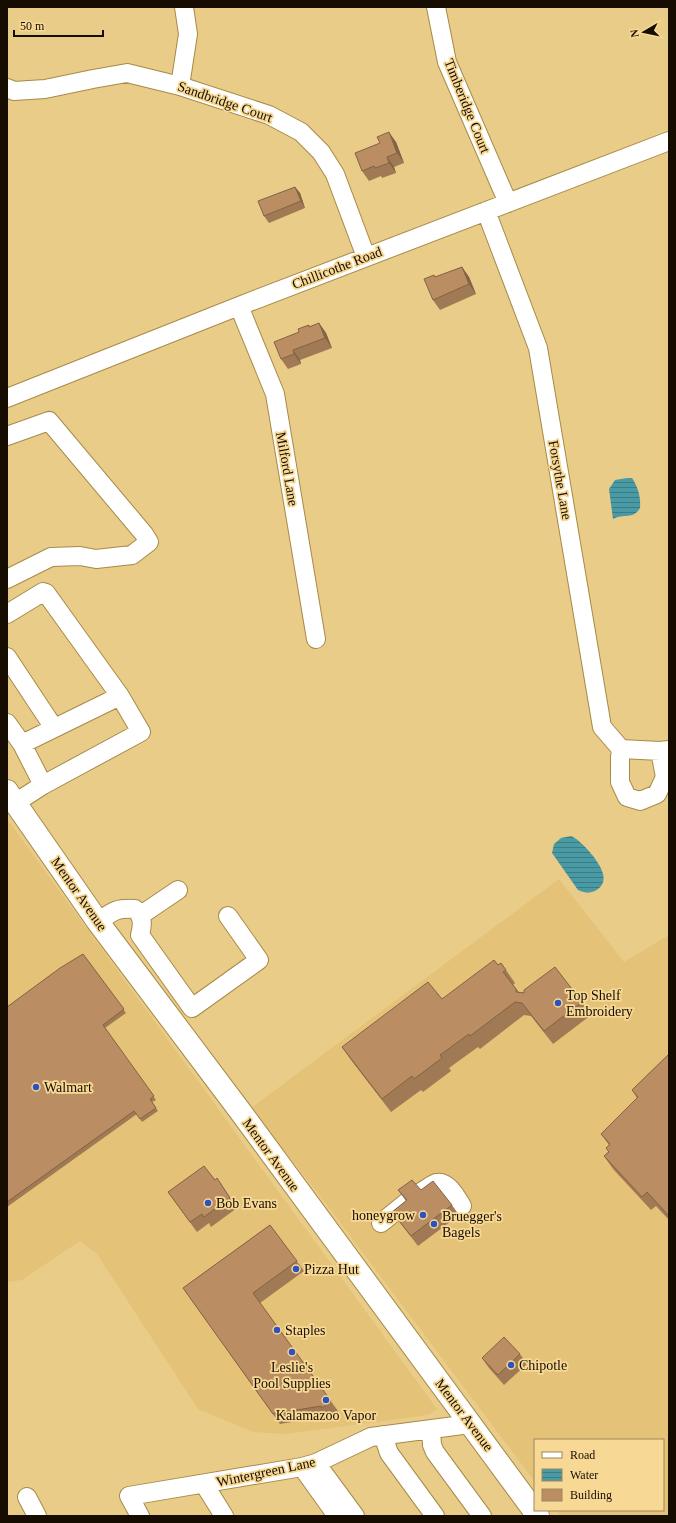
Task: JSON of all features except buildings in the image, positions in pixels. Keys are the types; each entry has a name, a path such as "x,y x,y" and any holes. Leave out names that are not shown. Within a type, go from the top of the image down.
{"main road":[{"name":"Mentor Avenue","path":"11,797 98,922 534,1511"}],"street":[{"path":"180,86 188,34 184,7"},
{"name":"Timberidge Court","path":"436,7 448,62 508,203"},
{"name":"Sandbridge Court","path":"7,88 14,91 46,89 127,73 180,86 269,115 301,132 321,152 335,174 366,256"},
{"name":"Chillicothe Road","path":"7,398 366,256 669,141"},
{"name":"Forsythe Lane","path":"486,211 538,348 602,728 621,749"},
{"name":"Milford Lane","path":"239,306 275,394 316,639"},
{"path":"7,436 49,421 144,534 149,542 132,555 96,559 80,556 51,557 7,579"},
{"path":"7,614 43,592 46,593 120,696 141,732 43,785 11,797"},
{"path":"8,661 54,728"},
{"path":"22,744 120,696"},
{"path":"7,723 22,744 43,785"},
{"path":"621,749 665,750 664,778 656,794 640,801 627,797 620,782 621,749"},
{"path":"141,915 178,890"},
{"path":"98,922 113,912 122,909 135,910 141,915 143,922 140,935 192,1008 259,960 228,916"},
{"path":"381,1223 414,1197 436,1183 442,1184 449,1188 462,1206"},
{"name":"Wintergreen Lane","path":"140,1516 129,1496 309,1465 371,1437 470,1424"},
{"path":"431,1429 432,1444 435,1452 482,1516"},
{"path":"383,1435 389,1453 436,1516"},
{"path":"309,1465 337,1516"},
{"path":"309,1465 355,1516"},
{"path":"204,1484 224,1516"},
{"path":"27,1497 37,1516"}],"shaded area":[{"path":"7,819 437,1409 428,1415 285,1434 253,1432 198,1409 97,1254 80,1241 22,1280 7,1282"},
{"path":"559,879 624,962 669,935 669,1516 561,1516 557,1511 664,1511 664,1439 534,1439 534,1481 324,1201 251,1108"}],"water":[{"path":"632,478 636,485 639,492 640,508 634,514 613,519 609,489 615,480"},
{"path":"571,836 589,851 602,871 604,877 603,882 598,890 593,892 583,892 578,890 552,853 554,844 561,838"}],"place":[{"name":"Top Shelf Embroidery","path":"558,1003"},
{"name":"Walmart","path":"36,1087"},
{"name":"Bob Evans","path":"208,1203"},
{"name":"honeygrow","path":"423,1215"},
{"name":"Bruegger's Bagels","path":"434,1224"},
{"name":"Pizza Hut","path":"296,1269"},
{"name":"Staples","path":"277,1330"},
{"name":"Leslie's Pool Supplies","path":"292,1352"},
{"name":"Chipotle","path":"511,1365"},
{"name":"Kalamazoo Vapor","path":"326,1400"}]}
